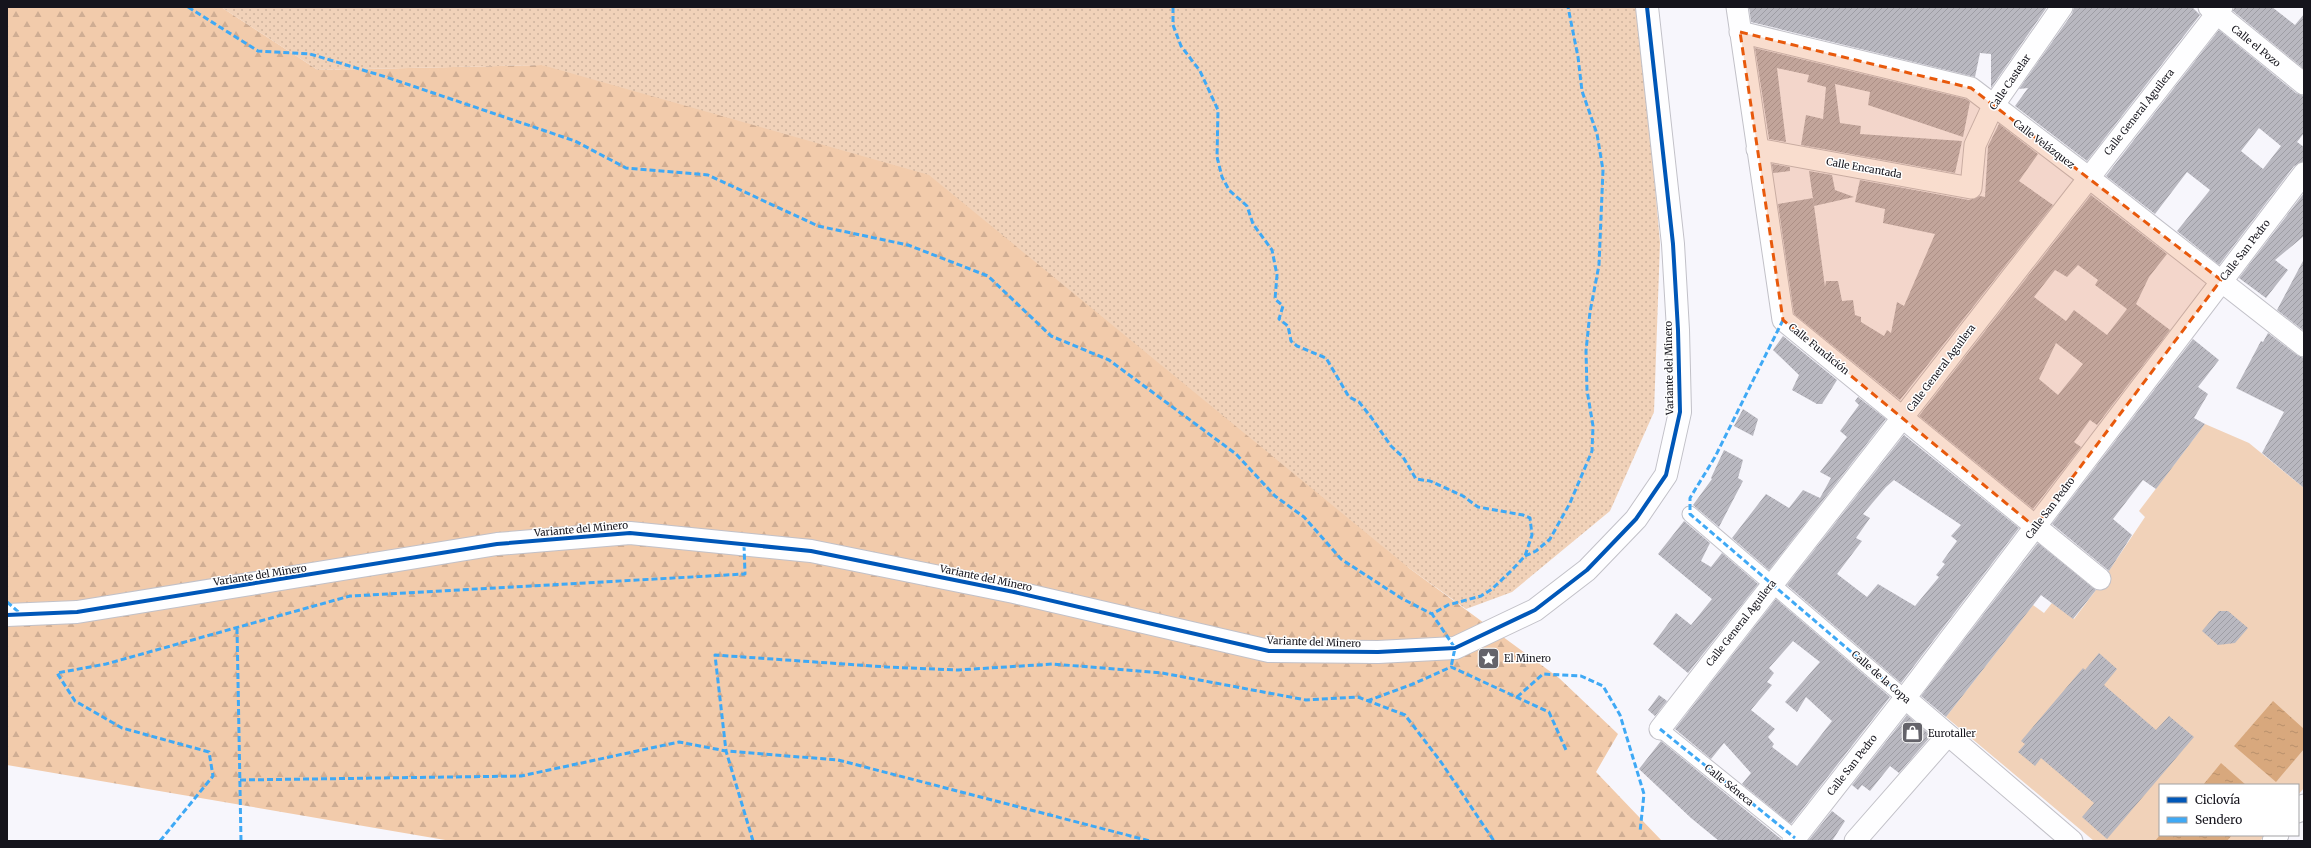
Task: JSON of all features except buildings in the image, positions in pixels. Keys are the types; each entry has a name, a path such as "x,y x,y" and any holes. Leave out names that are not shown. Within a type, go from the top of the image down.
{"street":[{"name":"Variante del Minero","path":"7,615 77,612 497,544 630,532 811,551 1014,592 1269,650 1378,652 1455,648 1535,610 1588,570 1636,519 1666,475 1680,412 1673,244 1648,7"},
{"name":"Calle Fundición","path":"1737,7 1783,320 2100,579"},
{"name":"Calle Castelar","path":"1971,188 1975,145 1993,106 2062,7"},
{"name":"Calle el Pozo","path":"2216,9 2304,84"},
{"name":"Calle General Aguilera","path":"1660,729 1903,418 2216,9"},
{"name":"Calle Velázquez","path":"1740,32 1971,88 2221,280 2304,346"},
{"name":"Calle Encantada","path":"1757,149 1971,188"},
{"name":"Calle San Pedro","path":"1796,840 2304,173"},
{"name":"Calle de la Copa","path":"1690,514 2072,841"},
{"name":"Calle Séneca","path":"1660,729 1796,840"},
{"path":"1854,841 1948,735"}],"highlighted area":[{"path":"1740,32 1971,88 2221,280 2035,527 1783,320"}],"shaded area":[{"path":"221,7 1639,7 1660,243 1654,412 1610,511 1512,592 1466,609 1409,568 542,65 318,70"},
{"path":"2205,424 2249,443 2304,488 2304,788 2299,794 2299,784 2159,784 2159,836 2264,836 2260,841 2094,841 1946,717 2033,605 2044,613 2052,603 2074,619 2096,590 2145,517 2139,511"}],"green space":[{"path":"7,7 221,7 318,70 542,65 929,175 1409,568 1559,678 1618,734 1596,772 1662,841 451,841 7,765"}],"water":[{"path":"2273,701 2304,729 2304,749 2276,782 2234,746"},
{"path":"2221,763 2245,784 2204,784"},
{"path":"2159,836 2231,836 2227,841 2155,841"}],"marked path":[{"path":"188,7 258,51 310,54 386,77 575,141 626,168 708,175 818,226 908,245 988,276 1051,336 1109,360 1236,454 1275,496 1304,517 1341,559 1401,598 1432,614"},
{"path":"1173,7 1173,25 1181,46 1200,71 1218,110 1217,157 1222,177 1229,190 1247,206 1253,224 1272,250 1277,275 1275,299 1283,306 1279,319 1288,326 1291,341 1297,346 1326,358 1349,397 1359,402 1391,446 1403,457 1416,479 1430,481 1463,496 1478,507 1523,515 1530,518 1532,535 1525,556 1511,571 1492,589 1481,596 1448,605 1432,614 1455,648 1451,667"},
{"path":"1525,556 1536,551 1550,539 1570,503 1592,451 1593,426 1587,390 1586,351 1590,312 1599,265 1603,170 1597,134 1582,91 1578,57 1568,7"},
{"path":"1783,320 1715,457 1690,498 1690,514 1905,698"},
{"path":"160,841 213,776 209,752 122,728 75,701 57,673 106,664 350,596 745,574 744,545"},
{"path":"7,602 22,615"},
{"path":"237,628 241,841"},
{"path":"753,841 726,751 715,655 887,667 958,670 1053,664 1162,673 1306,700 1358,697 1405,715 1441,762 1494,841"},
{"path":"1367,701 1413,684 1451,667 1549,712 1566,750"},
{"path":"1517,697 1543,674 1581,676 1603,686 1620,715 1644,794 1640,832"},
{"path":"1660,729 1795,838"},
{"path":"240,780 521,776 679,742 726,751 838,760 1150,841"}],"cycle path":[{"path":"7,615 77,612 497,544 630,533 811,551 1014,592 1269,651 1378,652 1455,648 1535,610 1587,570 1636,519 1666,475 1680,412 1678,330 1673,244 1647,7"}],"place":[{"name":"El Minero","path":"1488,658"},
{"name":"Eurotaller","path":"1912,733"}]}
